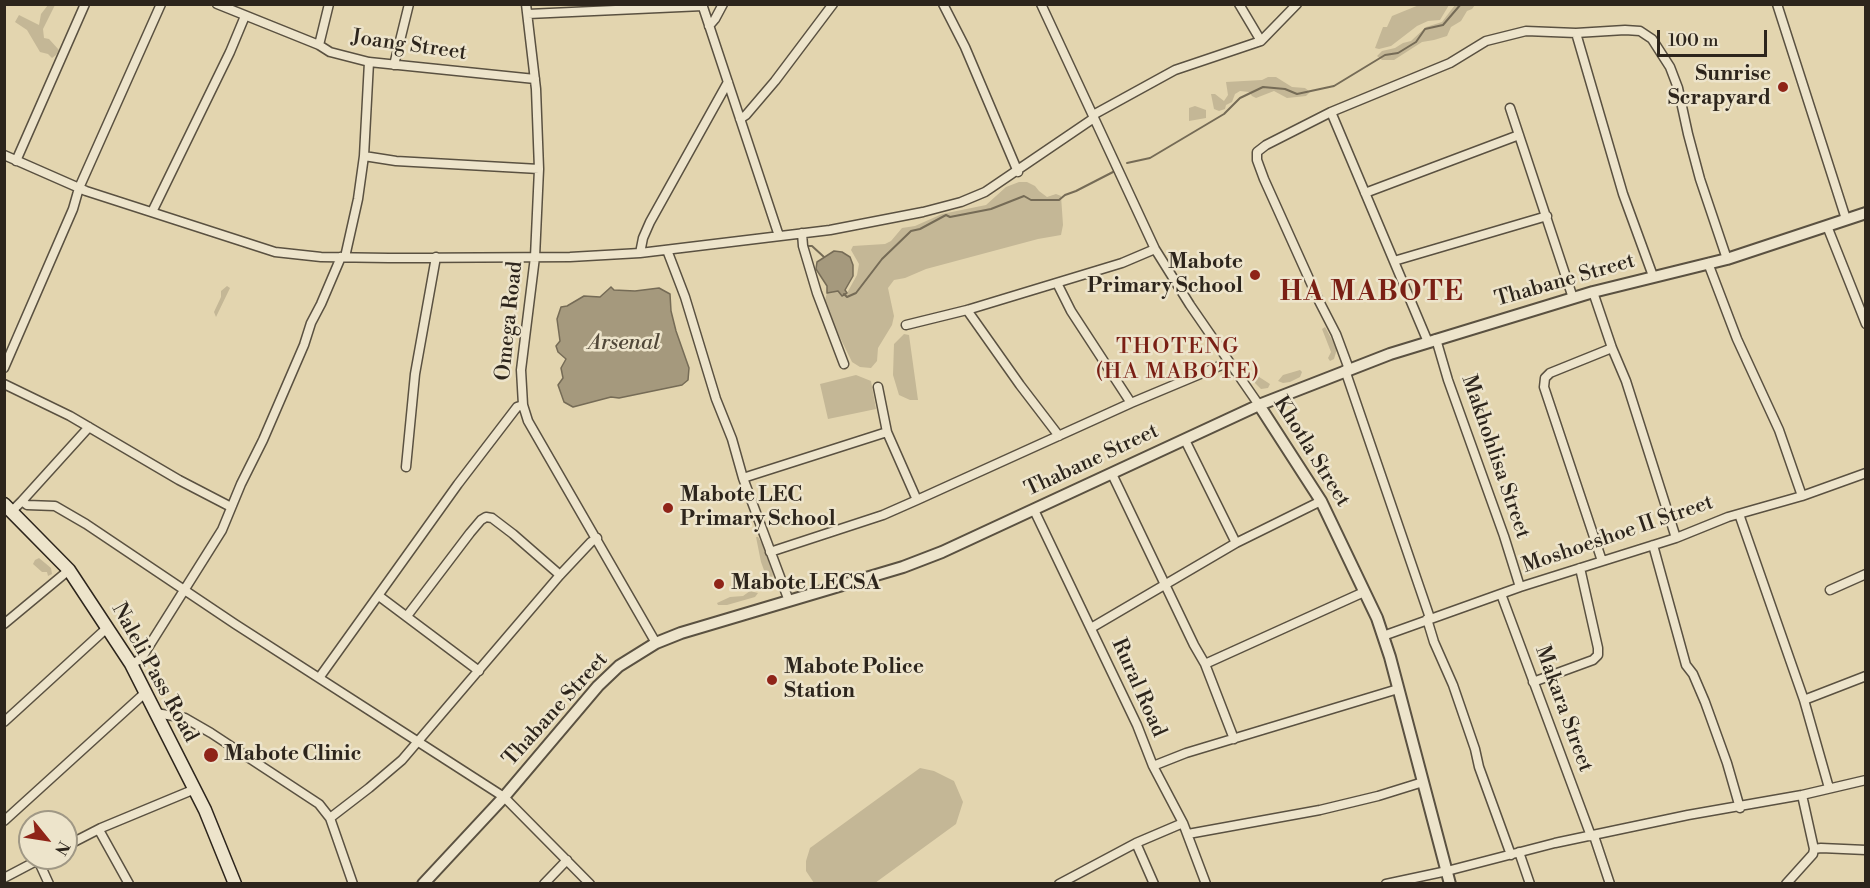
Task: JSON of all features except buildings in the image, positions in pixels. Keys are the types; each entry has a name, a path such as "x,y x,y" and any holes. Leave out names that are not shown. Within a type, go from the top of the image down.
{"main road":[{"name":"Naleli Pass Road","path":"7,509 69,570 131,664 205,810 235,884"}],"street":[{"path":"16,160 85,4"},
{"path":"4,368 160,4"},
{"name":"Joang Street","path":"218,4 242,11 337,55 369,62 535,79"},
{"path":"319,45 329,4"},
{"path":"394,65 409,4"},
{"name":"Omega Road","path":"526,4 535,79 539,169 535,257 521,370 523,405 528,421 656,643"},
{"path":"709,26 715,20 723,4"},
{"path":"740,119 776,81 833,4"},
{"path":"943,4 965,47 1018,171"},
{"name":"Khotla Street","path":"1041,4 1155,249 1321,501 1365,592 1383,636 1450,884"},
{"path":"1239,4 1261,41"},
{"path":"4,155 80,188 232,240 275,252 343,257 535,257 667,250 831,230 961,202 985,192 1093,117 1175,70 1261,41 1297,4"},
{"path":"1777,4 1846,219"},
{"path":"528,14 703,5 779,236"},
{"path":"152,212 230,52 242,11"},
{"path":"1530,884 1479,767 1453,685 1434,642 1429,619 1336,334 1264,179 1256,155 1266,145 1331,112 1450,63 1486,41 1526,31 1576,33 1640,31 1652,39 1663,55 1678,88 1700,179 1727,260"},
{"path":"1576,33 1623,194 1653,276"},
{"path":"131,664 144,654 222,530 304,345 310,323 343,257 358,199 364,156 369,62"},
{"path":"640,253 650,222 728,82"},
{"path":"1510,108 1573,298"},
{"name":"Makhohlisa Street","path":"1331,112 1394,261 1432,340 1448,380 1520,587"},
{"path":"1365,193 1519,135"},
{"path":"364,156 396,161 539,169"},
{"name":"Thabane Street","path":"423,884 504,797 598,686 619,666 656,643 681,633 903,567 1034,510 1259,405 1347,370 1432,340 1593,292 1727,260 1866,213"},
{"path":"1394,261 1546,216"},
{"path":"1827,226 1866,324"},
{"path":"802,233 803,246 817,293 844,364"},
{"path":"906,325 967,310 1057,283 1122,263 1155,249"},
{"path":"667,250 685,297 713,392 789,601"},
{"path":"406,467 415,374 436,257"},
{"path":"1708,263 1737,339 1783,438 1802,496"},
{"path":"1057,283 1071,311 1131,403"},
{"path":"1593,292 1626,381 1676,538"},
{"path":"967,310 1059,436"},
{"path":"1602,561 1544,387 1545,378 1550,373 1612,348"},
{"path":"770,552 883,515 1131,403 1229,362"},
{"path":"4,384 89,427 179,480 231,507"},
{"path":"878,387 888,432 917,500"},
{"path":"319,678 464,475 517,407 523,405"},
{"path":"7,509 22,501 89,427"},
{"path":"743,478 888,432"},
{"path":"1185,440 1236,543"},
{"name":"Moshoeshoe II Street","path":"1383,636 1520,587 1676,538 1739,514 1802,496 1866,473"},
{"path":"1112,474 1205,664 1234,739"},
{"path":"22,501 27,505 55,506 70,514 417,743 504,797 590,884"},
{"path":"1091,628 1236,543 1321,501"},
{"name":"Rural Road","path":"1034,510 1137,725 1153,766 1183,823 1206,884"},
{"path":"1739,514 1804,700 1829,789"},
{"path":"407,616 470,533 486,517 492,518 513,534 560,575"},
{"path":"330,818 402,760 560,575 597,538"},
{"path":"1653,545 1686,665 1693,674 1705,702 1740,808"},
{"path":"1533,682 1593,660 1598,655 1580,568"},
{"path":"4,624 69,570"},
{"path":"1830,590 1866,574"},
{"path":"1205,664 1365,592"},
{"name":"Makara Street","path":"1501,594 1610,884"},
{"path":"379,596 479,671"},
{"path":"4,722 108,627"},
{"path":"1804,700 1866,676"},
{"path":"1153,766 1186,753 1398,688"},
{"path":"4,821 146,692"},
{"path":"156,713 185,718 319,804 330,818 353,884"},
{"path":"1386,884 1688,815 1740,808 1866,780"},
{"path":"1188,834 1332,807 1423,782"},
{"path":"78,840 195,789"},
{"path":"1786,884 1813,854 1814,849 1802,795"},
{"path":"1062,883 1136,843 1183,823"},
{"path":"99,830 129,884"},
{"path":"1136,843 1153,881 1141,884"},
{"path":"1814,849 1866,850"},
{"path":"544,884 567,860"},
{"path":"4,878 19,870"}],"shaded area":[{"path":"48,5 55,5 43,29 44,38 49,39 59,50 52,58 40,52 27,30 15,22 19,15 39,25 41,14"},
{"path":"1419,5 1449,5 1440,20 1428,21 1417,26 1391,46 1375,48 1383,27 1387,27 1392,16"},
{"path":"1455,5 1475,5 1467,11 1461,21 1451,27 1447,36 1422,42 1394,60 1382,60 1377,56 1382,51 1411,41 1426,27 1442,22"},
{"path":"1276,77 1292,87 1305,88 1310,92 1306,96 1287,98 1274,91 1256,98 1249,92 1240,91 1235,94 1232,102 1226,105 1225,109 1219,111 1214,109 1211,94 1215,94 1224,101 1228,95 1226,82 1262,80"},
{"path":"1195,106 1206,110 1206,118 1189,121 1189,108"},
{"path":"1019,182 1027,182 1035,186 1047,197 1056,194 1061,196 1063,225 1061,235 926,269 894,280 888,288 894,316 892,325 878,348 877,361 871,368 860,367 852,362 831,319 825,300 827,293 838,291 847,293 857,275 859,264 851,250 853,246 885,244 891,241 902,228 915,226 942,214 986,205 1006,187"},
{"path":"227,286 230,288 216,317 214,312 221,297 221,291"},
{"path":"1325,327 1337,349 1334,359 1330,361 1328,358 1331,352 1322,329"},
{"path":"904,334 909,335 918,400 910,400 899,395 893,375 894,344"},
{"path":"1300,370 1302,372 1300,377 1290,382 1278,381 1283,375"},
{"path":"1253,373 1270,384 1268,388 1261,389 1252,380 1251,374"},
{"path":"856,375 871,381 876,409 828,419 820,384"},
{"path":"756,537 762,544 773,574 772,578 765,573"},
{"path":"39,558 51,568 52,574 48,576 47,572 42,572 33,564"},
{"path":"750,591 758,593 755,597 727,605 717,603 730,597 743,596"},
{"path":"920,768 934,771 954,781 963,802 956,824 875,883 814,883 806,871 810,848"}],"water":[{"path":"834,251 842,252 850,257 853,265 853,276 845,290 847,293 842,296 838,291 827,293 827,286 816,269 817,262"},
{"name":"Arsenal","path":"611,287 614,290 635,291 659,288 670,294 676,331 689,368 688,380 682,385 619,398 611,397 573,407 564,402 558,385 563,378 561,368 566,359 558,352 556,346 560,341 557,319 561,307 584,296 600,297"}],"waterway":[{"path":"1127,163 1150,158 1224,114 1240,98 1263,87 1285,89 1297,94 1334,86 1385,55 1398,53 1416,42 1425,29 1443,25 1461,4"},
{"path":"844,294 847,297 856,293 882,259 911,231 920,229 946,215 950,217 991,209 1024,196 1031,200 1059,200 1113,172"},
{"path":"805,246 812,246 824,257"}],"place":[{"name":"Sunrise Scrapyard","path":"1783,87"},
{"name":"Mabote Primary School","path":"1255,275"},
{"name":"Mabote LEC Primary School","path":"668,508"},
{"name":"Mabote LECSA","path":"719,584"},
{"name":"Mabote Police Station","path":"772,680"},
{"name":"Mabote Clinic","path":"211,755"}],"district":[{"name":"HA MABOTE","path":"1372,294"},
{"name":"THOTENG (HA MABOTE)","path":"1178,360"}]}
